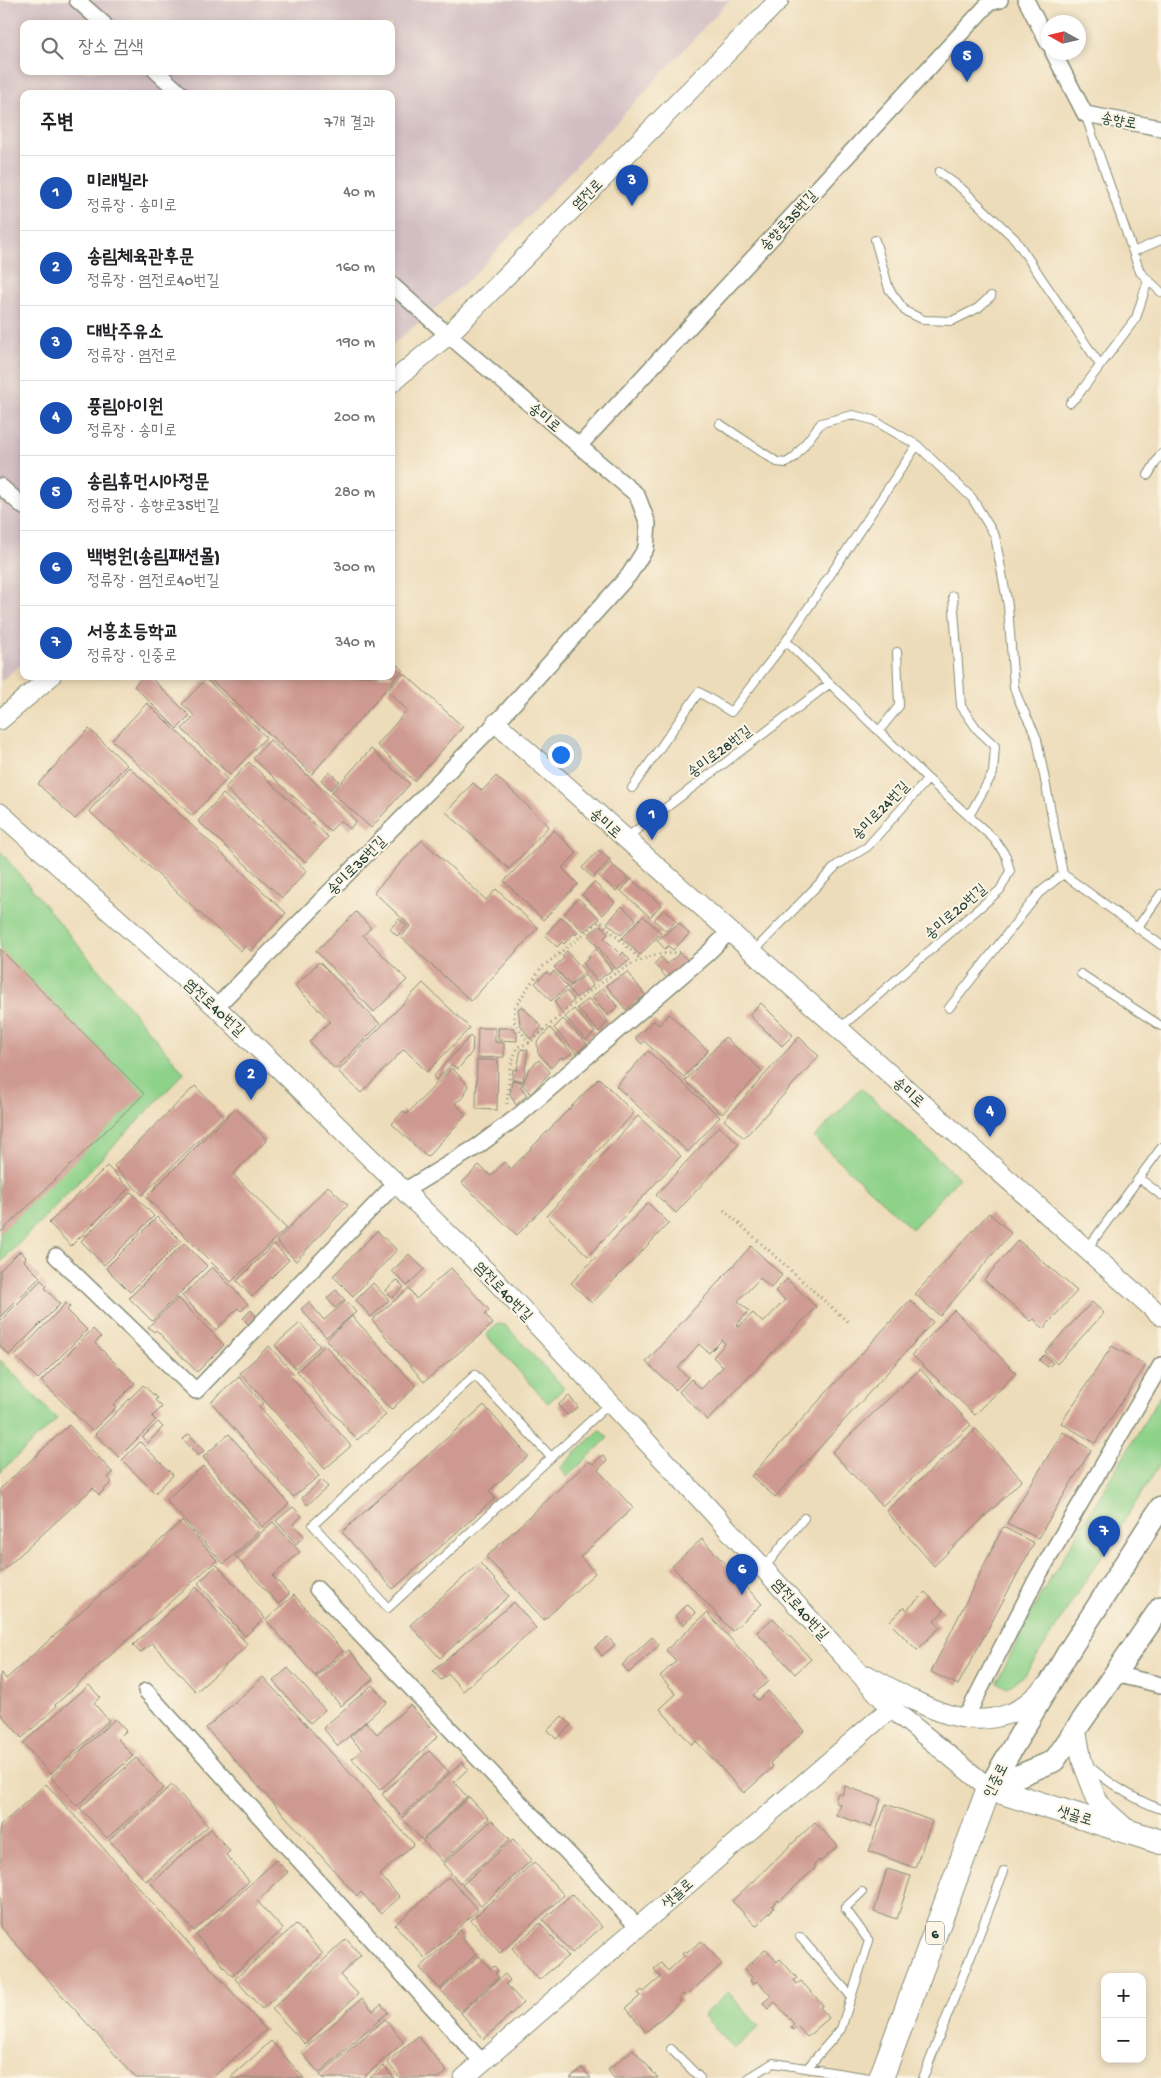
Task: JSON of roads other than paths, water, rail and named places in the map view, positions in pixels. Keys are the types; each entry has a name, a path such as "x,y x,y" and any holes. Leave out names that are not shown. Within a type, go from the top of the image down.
{"main road":[{"name":"인중로","path":"881,2078 989,1788 1051,1682 1161,1507"},
{"path":"989,1788 1054,1760 1161,1607"},
{"name":"샛골로","path":"989,1788 1161,1842"}],"street":[{"path":"77,0 100,20"},
{"name":"염전로","path":"395,381 448,335 779,0"},
{"name":"송향로35번길","path":"579,446 988,3 1000,0"},
{"path":"1026,0 1041,29"},
{"name":"송향로","path":"1057,60 1085,114 1161,128"},
{"path":"160,75 177,90"},
{"name":"송미로","path":"395,288 448,335 637,495 648,524 646,548 629,575 496,723 1161,1316"},
{"path":"0,486 20,504"},
{"path":"0,720 46,680"},
{"name":"송미로35번길","path":"216,1007 496,723"},
{"name":"염전로40번길","path":"0,813 216,1007 491,1276 892,1708 989,1788"},
{"path":"56,1256 196,1391 400,1187 478,1146 518,1116 708,953 729,932"},
{"path":"966,1719 1038,1578 1161,1365"},
{"path":"317,1589 638,1927"},
{"path":"856,1669 927,1706 958,1718 983,1721 1014,1712 1051,1682"},
{"path":"1114,1674 1161,1685"},
{"path":"146,1691 482,2062"},
{"name":"샛골로","path":"464,2078 892,1708"},
{"path":"1076,1728 1082,1762 1098,1803 1131,1832"}],"lane":[{"path":"1085,114 1140,272 1161,292"},
{"path":"939,172 961,188 1015,239 1100,366"},
{"path":"875,240 889,289 904,311 924,320 952,321 978,308 991,296"},
{"path":"1133,252 1161,240"},
{"path":"1070,403 1136,318 1148,280"},
{"path":"720,424 777,462 786,463 795,457 821,423 853,415 873,420 917,445 972,498 995,536 1008,606 1014,687 1017,700 1030,721 1037,739 1063,874 1161,946"},
{"path":"632,788 699,692 732,712 786,641 917,445"},
{"path":"1148,474 1161,454"},
{"path":"953,596 961,706 977,729 995,746 993,773 969,816"},
{"name":"송미로24번길","path":"752,953 838,865 867,846 928,779 786,641"},
{"path":"879,731 899,706 897,652"},
{"name":"송미로28번길","path":"625,839 829,684"},
{"name":"송미로20번길","path":"839,1030 1000,890 1010,871 1006,856 994,839 928,779"},
{"path":"949,1008 1039,893 1063,874"},
{"path":"1137,928 1161,894"},
{"path":"1081,974 1161,1026"},
{"path":"1086,1250 1161,1148"},
{"path":"1139,1178 1161,1195"},
{"path":"551,1457 475,1375 314,1525 388,1608 610,1403"},
{"path":"764,1568 804,1518"},
{"path":"1082,1762 1114,1786 1144,1804 1161,1809"},
{"path":"923,2078 1004,1871"},
{"path":"808,2067 841,2028 850,1995 869,1941 845,1908 862,1892"},
{"path":"800,1937 850,1995"},
{"path":"671,2049 700,2078"},
{"path":"749,2078 773,2063 870,2078"}],"place":[{"name":"송림휴먼시아정문","path":"967,82"},
{"name":"대박주유소","path":"632,206"},
{"name":"미래빌라","path":"652,840"},
{"name":"송림체육관후문","path":"251,1100"},
{"name":"풍림아이원","path":"990,1137"},
{"name":"서흥초등학교","path":"1104,1557"},
{"name":"백병원(송림패션몰)","path":"742,1595"}]}
